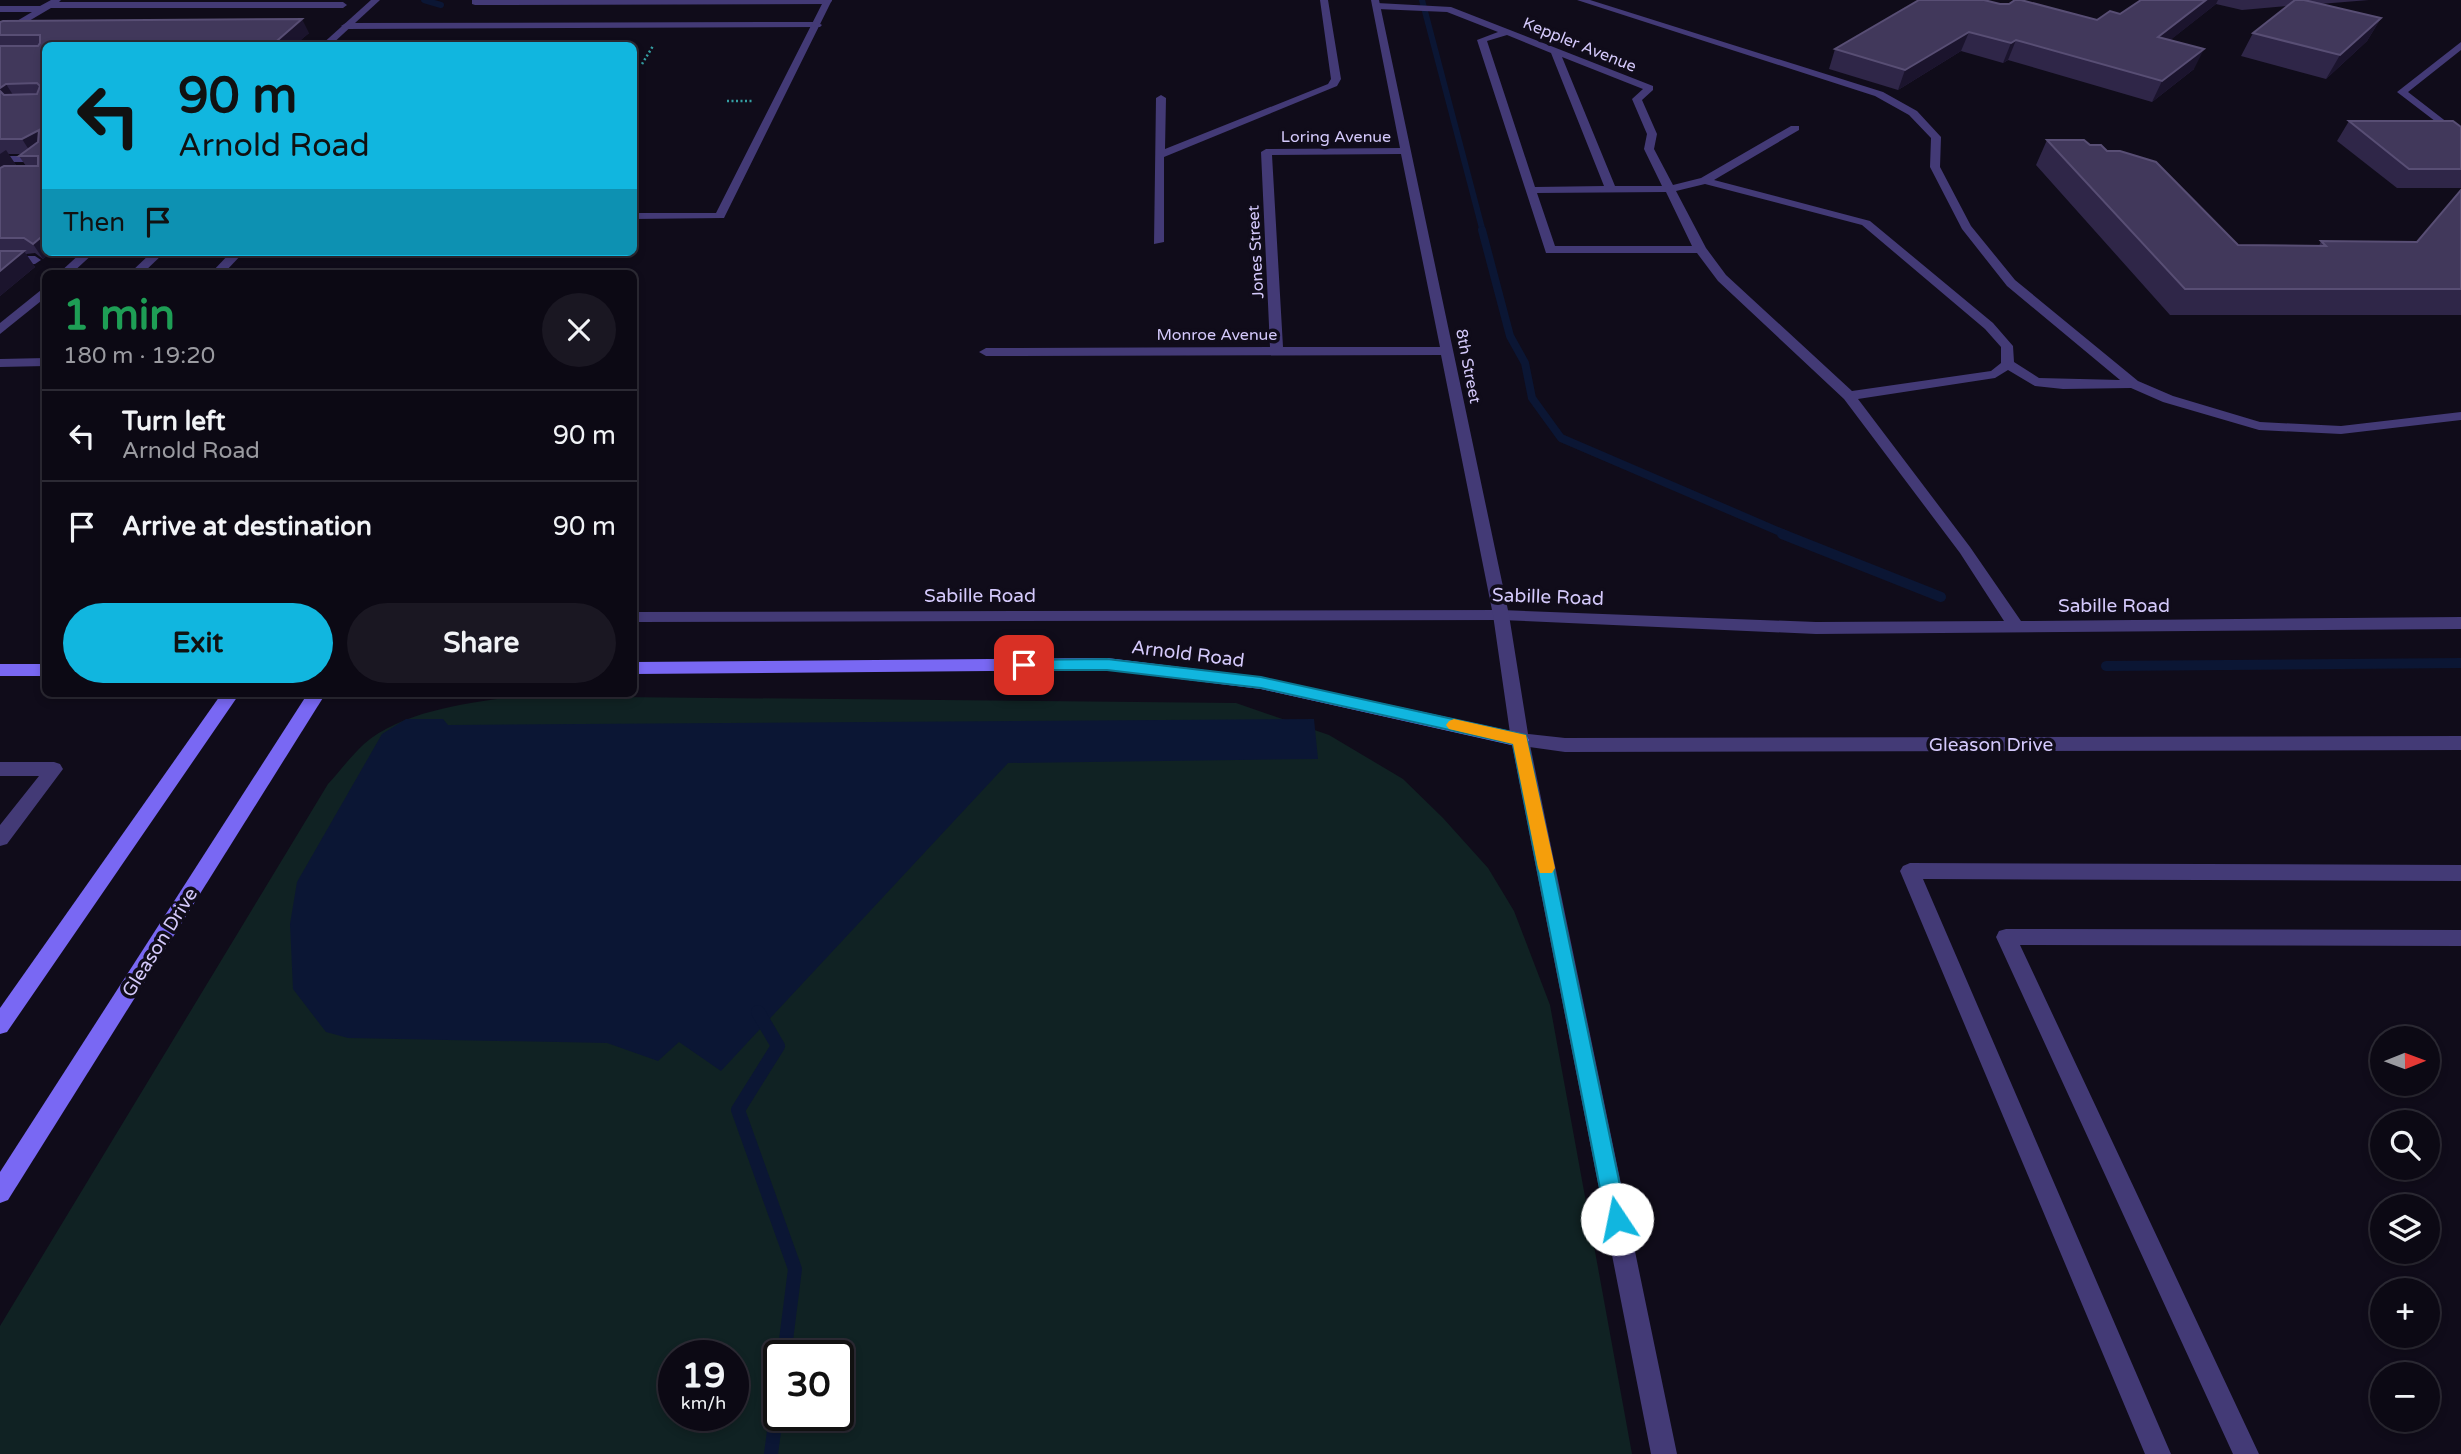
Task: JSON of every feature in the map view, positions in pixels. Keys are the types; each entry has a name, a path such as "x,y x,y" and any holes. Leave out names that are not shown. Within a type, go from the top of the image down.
{"street":[{"path":"328,42 376,0"},
{"path":"478,0 475,2 828,0 720,216 637,216"},
{"path":"1159,155 1332,86 1336,79 1324,0"},
{"path":"1581,0 1879,94 1913,113 1936,137 1935,167 1966,227 2011,283 2133,384 2168,399 2259,426 2341,430 2461,416"},
{"path":"0,9 49,5 252,2 343,5"},
{"name":"Keppler Avenue","path":"1376,3 1448,9 1650,88 1637,99 1652,134 1649,149 1669,189"},
{"name":"8th Street","path":"1376,3 1448,351 1500,615 1520,740 1664,1454"},
{"path":"0,35 49,5"},
{"path":"346,26 817,24"},
{"path":"411,42 428,25"},
{"path":"1507,32 1482,40 1550,250 1700,249"},
{"path":"2461,45 2402,92 2461,138"},
{"path":"1555,51 1611,189"},
{"path":"1158,242 1161,98"},
{"path":"1531,190 1669,189 1706,181 1795,128"},
{"name":"Loring Avenue","path":"1266,152 1406,151"},
{"path":"21,168 42,152"},
{"name":"Jones Street","path":"1266,152 1277,351"},
{"path":"0,159 32,159"},
{"path":"1706,181 1866,223 1989,326 2007,346 2008,364"},
{"path":"1669,189 1700,249 1722,278 1849,396 1965,550 2016,626"},
{"path":"68,270 84,256"},
{"path":"139,270 155,256"},
{"path":"220,270 234,256"},
{"path":"0,260 35,260"},
{"path":"0,330 42,293"},
{"name":"Monroe Avenue","path":"986,352 1448,351"},
{"path":"0,363 42,361"},
{"path":"2008,364 2035,382 2063,385 2133,384"},
{"path":"1849,396 1994,374 2008,364"},
{"name":"Sabille Road","path":"637,617 1500,615 1816,628 2461,623"},
{"name":"Arnold Road","path":"637,668 1107,664 1261,683 1520,740"},
{"path":"0,670 42,670"},
{"path":"0,1025 228,697"},
{"name":"Gleason Drive","path":"0,1192 314,697"},
{"name":"Gleason Drive","path":"1520,740 1565,745 2461,743"},
{"path":"0,769 54,769 0,839"},
{"path":"2158,1454 1910,871 2461,873"},
{"path":"2246,1454 2006,937 2461,939"}],"shaded area":[{"path":"512,697 1236,703 1329,735 1403,779 1488,868 1514,911 1550,1005 1632,1454 0,1454 0,1326 328,784 364,744 380,732 438,710"}],"water":[{"path":"406,719 443,719 448,725 1314,719 1318,759 1008,763 721,1071 679,1042 658,1061 607,1043 348,1038 326,1032 293,989 290,924 297,882 382,734"}],"building":[{"path":"1919,0 1984,0 2009,4 2021,0 2097,20 2110,11 2120,14 2141,0 2206,0 2158,37 2204,49 2162,81 2016,40 2011,43 1969,32 1905,70 1835,49"},
{"path":"2295,0 2381,18 2340,55 2253,33"},
{"path":"302,19 276,42 42,42 42,236 33,244 24,238 0,238 0,168 38,166 38,156 19,156 38,142 39,130 22,139 0,139 0,91 4,95 37,94 40,86 37,83 6,84 0,88 0,46 38,46 40,35 0,35 0,22"},
{"path":"2349,121 2453,121 2461,127 2461,169 2409,169"},
{"path":"2047,140 2084,140 2090,145 2101,145 2107,151 2120,151 2156,162 2238,245 2326,246 2321,241 2417,242 2461,190 2461,289 2185,289"},
{"path":"0,251 24,251 0,271"}],"waterway":[{"path":"424,0 441,5"},
{"path":"1422,0 1483,232"},
{"path":"1482,230 1510,336 1525,363 1532,398 1561,438 1787,535"},
{"path":"1782,534 1941,597"},
{"path":"2106,666 2461,663"},
{"path":"758,1012 778,1046 738,1110 795,1269 786,1340"},
{"path":"771,1454 774,1431"}],"slow traffic":[{"path":"1454,725 1520,740 1546,868"}],"route":[{"path":"1024,665 1107,664 1261,683 1520,740 1617,1219"}]}
